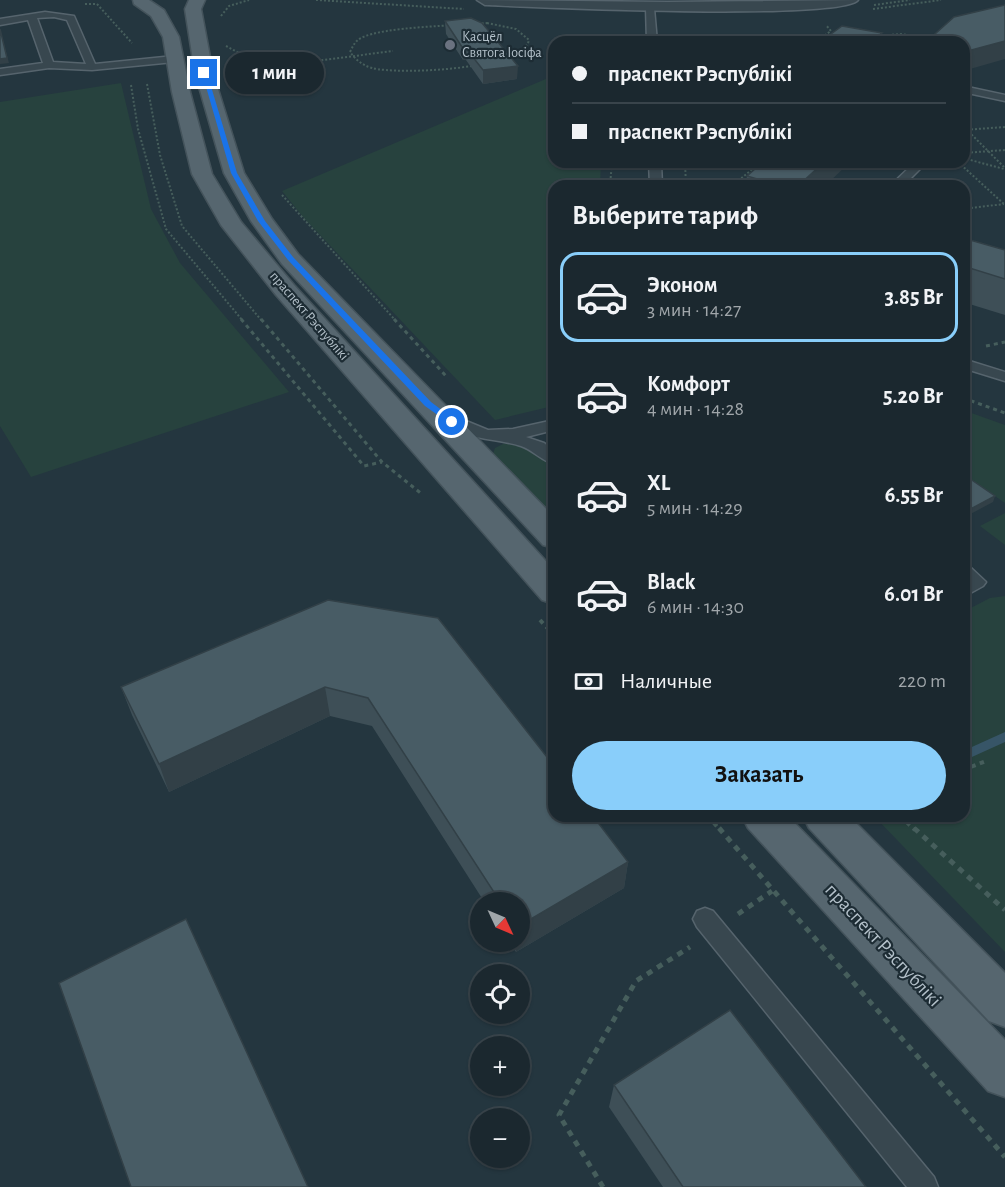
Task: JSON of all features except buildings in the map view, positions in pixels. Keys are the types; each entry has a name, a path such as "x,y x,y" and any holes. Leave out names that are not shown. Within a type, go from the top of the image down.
{"main road":[{"name":"праспект Рэспублікі","path":"138,0 183,1 193,9 204,73 234,173 262,221 290,258 548,531"},
{"name":"праспект Рэспублікі","path":"138,0 162,18 171,37 174,59 202,174 232,225 285,290 548,585"},
{"name":"праспект Рэспублікі","path":"768,822 1005,1074"},
{"path":"830,822 1005,1005"}],"street":[{"path":"485,0 650,8 788,5 850,0"}],"lane":[{"path":"650,8 652,36"},
{"path":"0,22 57,15 71,18 92,67"},
{"path":"32,18 49,64"},
{"path":"0,72 49,64 92,67 174,59"},
{"path":"970,90 1005,98"},
{"path":"902,180 915,168"},
{"path":"970,365 1005,377"},
{"path":"428,404 465,429 492,437 548,426"},
{"path":"506,436 538,446 548,454"},
{"path":"970,576 977,582 970,586"},
{"path":"709,925 924,1187"}],"path":[{"path":"220,25 221,16 229,6 249,0"},
{"path":"474,24 507,26 520,32 529,40 526,49 505,60 406,71 369,67 359,63 352,56 351,46 363,37 386,32 474,24"},
{"path":"872,36 902,34 910,36"},
{"path":"217,41 265,67"},
{"path":"231,78 229,72 393,51"},
{"path":"970,130 1005,127"},
{"path":"970,132 1005,169"},
{"path":"970,152 1005,150"},
{"path":"970,160 1005,169"},
{"path":"739,180 754,168"},
{"path":"965,168 1005,205"},
{"path":"277,188 297,214 450,380"},
{"path":"970,208 1005,205"},
{"path":"970,400 1005,413"},
{"path":"970,767 986,761"},
{"path":"713,822 1005,1157"},
{"path":"907,822 1005,910"},
{"path":"603,1187 559,1115 636,981 709,925 772,891"}],"green space":[{"path":"548,78 548,168 601,168 600,180 548,180 548,407 495,420 303,217 282,191"},
{"path":"121,83 151,209 180,263 289,392 31,477 0,426 0,102"},
{"path":"970,412 1005,425 1005,503 970,479"},
{"path":"505,443 519,445 548,464 548,518 492,457 495,448"},
{"path":"1005,513 1005,545 980,526"},
{"path":"1005,596 1005,952 880,822 970,822 970,608 990,598"}],"waterway":[{"path":"970,753 1005,737"}],"place":[{"name":"Касцёл Святога Іосіфа","path":"450,45"}],"route":[{"path":"204,73 234,173 262,221 290,258 428,404 452,422"}]}
